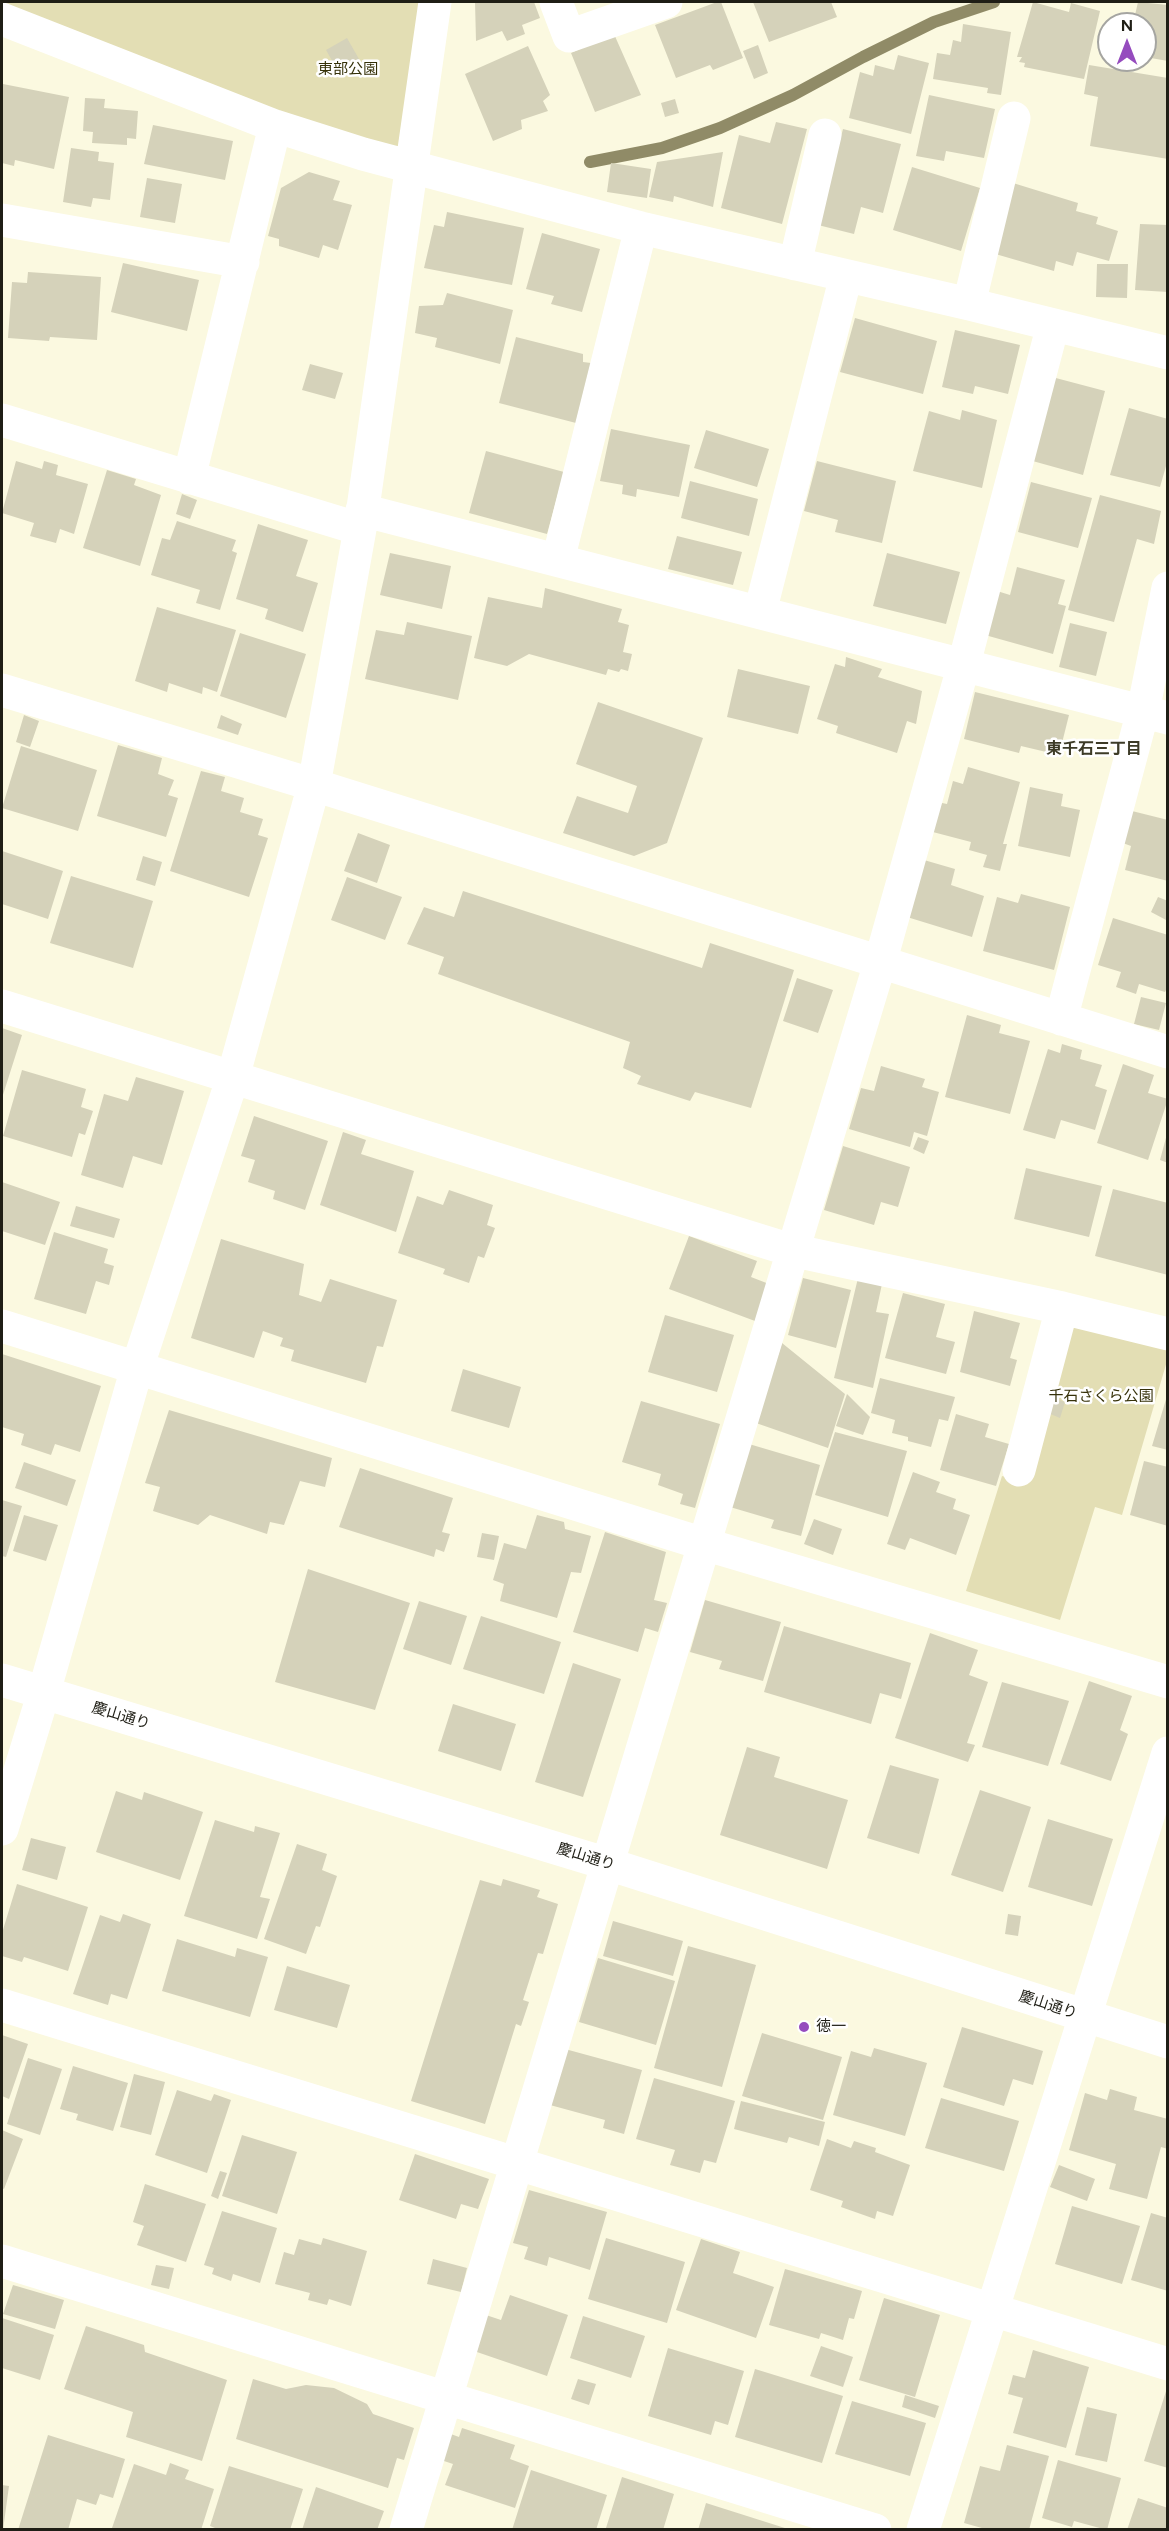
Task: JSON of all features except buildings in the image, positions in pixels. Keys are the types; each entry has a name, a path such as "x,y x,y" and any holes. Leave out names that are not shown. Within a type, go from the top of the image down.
{"street":[{"path":"2,1829 44,1692 137,1368 232,1077 314,785 361,520 435,2"},
{"path":"556,2 569,36 666,2"},
{"path":"2,19 275,126 411,167 641,228 969,304 1167,353"},
{"path":"969,304 1014,118"},
{"path":"189,478 275,126"},
{"path":"795,264 825,135"},
{"path":"2,220 243,262"},
{"path":"558,560 641,228"},
{"path":"760,612 846,276"},
{"path":"406,2529 791,1250 880,963 964,664 1053,325"},
{"path":"2,420 189,478 361,520 558,560 1155,714"},
{"path":"1061,1019 1155,714 1167,588"},
{"path":"2,690 314,785 1167,1052"},
{"path":"2,1006 791,1250 1062,1308 1167,1334"},
{"path":"1019,1470 1062,1308"},
{"path":"2,1326 704,1544 1167,1682"},
{"name":"慶山通り","path":"2,1680 608,1864 1167,2042"},
{"path":"923,2529 1167,1753"},
{"path":"2,2006 1167,2364"},
{"path":"2,2261 875,2529"}],"green space":[{"name":"東部公園","path":"2,2 429,2 406,158 2,16"},
{"name":"千石さくら公園","path":"1069,1315 1167,1343 1167,1361 1122,1515 1095,1507 1060,1620 966,1591 1002,1476 1022,1482"}],"waterway":[{"path":"590,162 662,148 720,128 793,95 934,22 994,2"}],"place":[{"name":"徳一","path":"804,2027"}],"district":[{"name":"東千石三丁目","path":"1094,749"}]}
